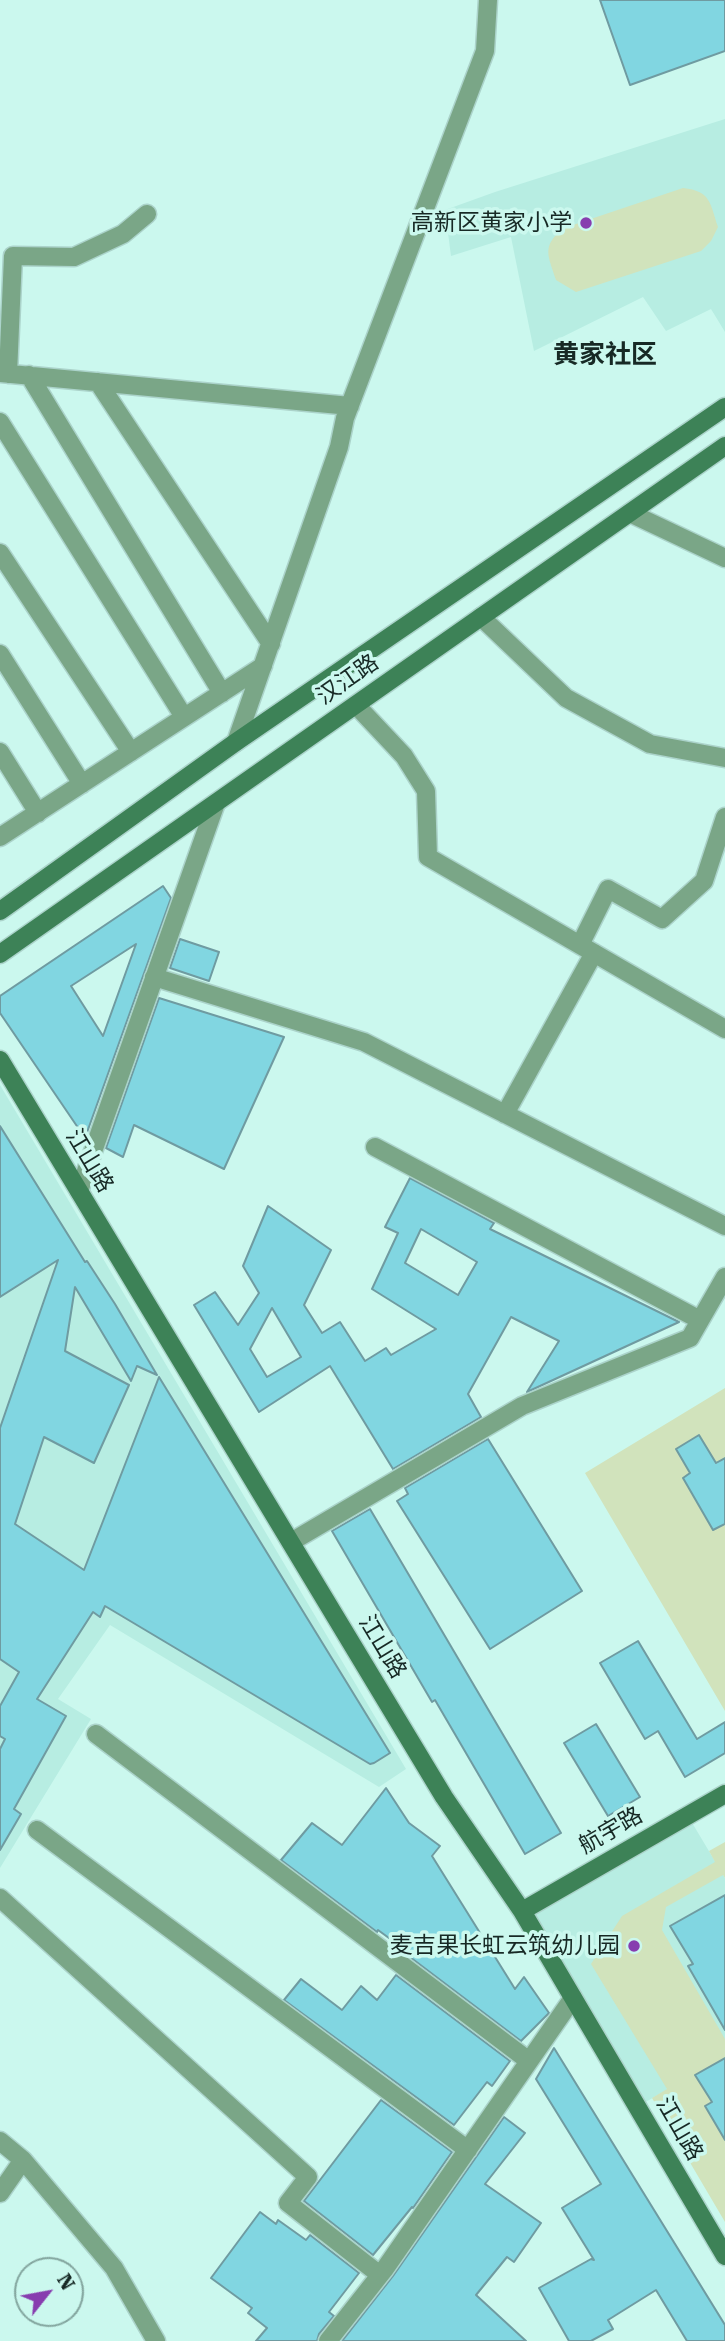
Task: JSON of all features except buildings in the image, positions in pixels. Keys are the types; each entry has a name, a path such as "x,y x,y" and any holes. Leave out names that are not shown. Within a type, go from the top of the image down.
{"main road":[{"name":"汉江路","path":"0,911 236,742 725,407"},
{"name":"汉江路","path":"0,954 725,446"},
{"name":"江山路","path":"0,1060 444,1797 522,1911 725,2256"},
{"name":"航宇路","path":"522,1911 725,1794"}],"street":[{"path":"236,742 339,447 349,405 485,51 488,0"},
{"path":"147,214 123,234 74,257 13,256 4,373 349,405"},
{"path":"29,375 222,692"},
{"path":"97,382 271,644"},
{"path":"0,422 184,717"},
{"path":"630,513 725,558"},
{"path":"0,553 131,752"},
{"path":"481,617 566,698 650,744 725,758"},
{"path":"0,654 82,784"},
{"path":"0,838 263,666"},
{"path":"356,705 404,755 426,791 428,857 725,1029"},
{"path":"0,752 38,813"},
{"path":"79,1191 216,803"},
{"path":"505,1114 587,949 608,889 662,919 704,881 725,817"},
{"path":"155,976 364,1042 725,1226"},
{"path":"375,1147 700,1320"},
{"path":"290,1542 522,1406 690,1338 725,1277"},
{"path":"96,1734 529,2061"},
{"path":"37,1830 467,2150"},
{"path":"0,1898 308,2177 288,2203 380,2275"},
{"path":"328,2341 380,2275 573,1998"},
{"path":"0,2141 23,2160 114,2268 156,2341"},
{"path":"0,2193 23,2160"}],"shaded area":[{"name":"高新区黄家小学","path":"725,119 725,332 711,309 666,331 643,297 534,351 511,237 451,256 445,210"},
{"path":"0,1085 406,1769 379,1787 110,1625 58,1699 91,1719 0,1868"},
{"name":"麦吉果长虹云筑幼儿园","path":"688,1816 725,1878 725,2056 637,2107 522,1911"}],"green space":[{"path":"683,188 704,195 711,205 718,227 711,241 701,251 576,292 556,280 548,251 552,240 564,228"},
{"path":"725,1388 725,1711 585,1473"},
{"path":"725,1842 725,1878 723,1875 666,1907 662,1930 725,2039 725,2222 652,2098 667,2089 591,1964 622,1916 715,1862 709,1851"}],"place":[{"name":"高新区黄家小学","path":"586,223"},
{"name":"麦吉果长虹云筑幼儿园","path":"634,1946"}],"district":[{"name":"黄家社区","path":"605,355"}]}
